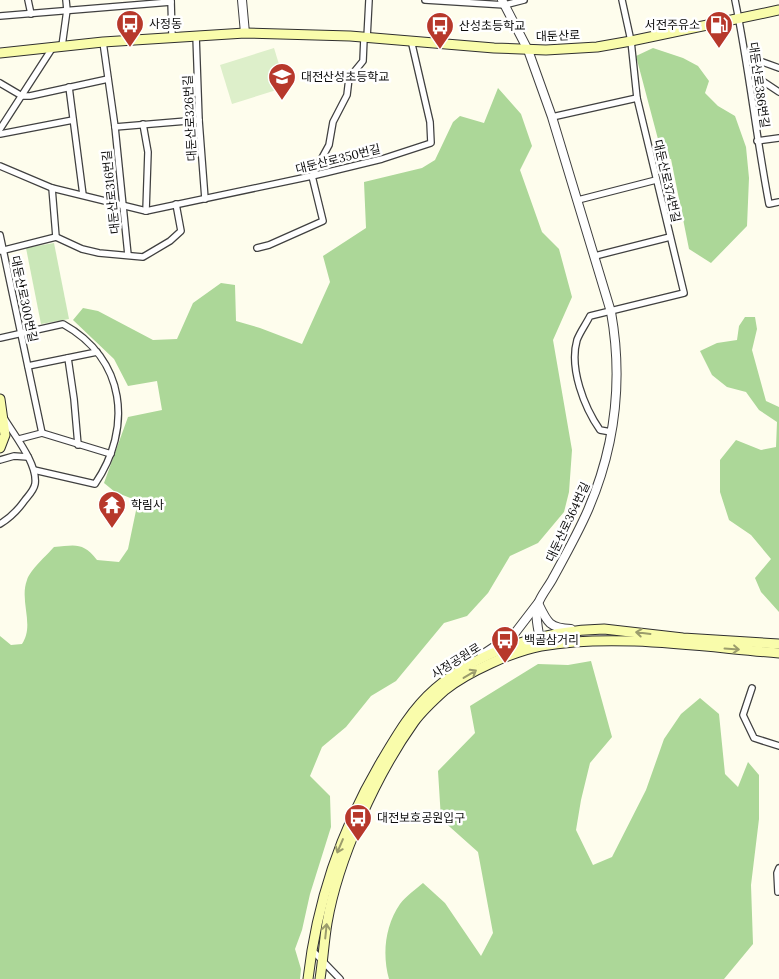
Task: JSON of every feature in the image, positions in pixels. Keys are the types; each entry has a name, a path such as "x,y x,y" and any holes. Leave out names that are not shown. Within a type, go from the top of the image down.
{"main road":[{"name":"대둔산로","path":"0,54 172,36 245,33 286,33 411,40 528,50 597,47 779,10"},
{"path":"0,399 5,435 0,448"},
{"name":"사정공원로","path":"320,979 327,922 342,865 368,802 393,755 415,721 446,689 481,668 540,642 572,631 604,628 683,638 779,644"},
{"name":"사정공원로","path":"308,979 320,906 336,855 372,776 402,726 435,689 466,667 486,655 540,642 600,641 651,643 779,653"}],"street":[{"path":"28,0 31,14"},
{"path":"0,129 58,47 67,10 66,0"},
{"path":"242,0 245,33"},
{"path":"257,248 268,246 323,221 312,176 329,145 333,122 347,95 349,78 363,62 369,0"},
{"path":"426,0 503,3 524,0"},
{"name":"대둔산로374번길","path":"611,312 684,293 637,98 632,41 622,0"},
{"name":"대둔산로386번길","path":"735,0 746,56 757,141 769,204 779,202"},
{"path":"0,16 171,1 172,36"},
{"name":"대둔산로364번길","path":"466,667 515,633 538,603 554,577 588,509 606,459 616,407 616,340 611,312 552,117 528,50 503,3"},
{"name":"대둔산로326번길","path":"196,36 199,120 205,200"},
{"name":"대둔산로350번길","path":"0,166 52,188 146,210 205,200 382,159 431,143 430,122 411,40"},
{"name":"대둔산로316번길","path":"104,42 128,255"},
{"path":"746,56 779,68"},
{"path":"0,83 22,96 30,96 108,79"},
{"path":"750,83 761,80 779,92"},
{"path":"68,87 83,195"},
{"path":"552,117 637,98"},
{"path":"0,134 73,120"},
{"path":"115,127 199,120"},
{"path":"143,124 148,152 146,210"},
{"path":"757,141 779,138"},
{"path":"578,200 656,180"},
{"path":"52,188 56,237"},
{"path":"2,251 56,237 82,249 99,253 143,257 170,242 181,231 176,204"},
{"name":"대둔산로300번길","path":"0,235 42,434"},
{"path":"595,256 670,238"},
{"path":"611,312 590,316 578,339 575,352 577,376 584,400 600,430 611,432"},
{"path":"0,338 63,324 74,330 91,344 107,368 116,391 119,412 118,433 106,468 95,484 34,470"},
{"path":"28,366 97,352"},
{"path":"68,358 78,445"},
{"path":"0,524 15,512 31,493 35,483 34,470 28,457 19,439 4,417"},
{"path":"19,439 42,434 111,454"},
{"path":"0,460 14,456 28,457"},
{"path":"538,603 548,622 553,626 559,628 591,629"},
{"path":"538,603 536,615 540,642"},
{"path":"752,688 743,715 746,723 754,738 779,746"},
{"path":"778,892 777,873 779,868"},
{"path":"313,951 323,959 340,979"}],"green space":[{"path":"274,48 286,87 232,104 220,65"},
{"path":"653,48 683,58 698,66 709,81 705,93 718,106 735,116 746,147 749,178 747,226 711,263 689,249 671,159 663,158 636,56"},
{"path":"498,88 521,114 532,146 520,170 542,232 559,249 572,297 553,340 572,450 569,492 564,512 538,543 510,556 488,593 467,616 444,623 396,681 371,696 346,727 322,747 310,776 330,796 331,827 295,949 301,969 300,979 0,979 0,636 11,645 22,644 26,637 27,629 25,588 27,580 35,567 54,547 83,547 97,560 119,562 128,549 138,501 115,492 104,483 128,417 162,410 157,381 128,386 114,359 73,320 83,308 98,311 153,340 177,339 193,303 221,283 235,285 236,321 302,344 330,282 323,256 366,228 364,182 422,168 435,160 453,122 460,116 484,123"},
{"path":"54,243 69,319 41,324 26,248"},
{"path":"745,317 755,317 757,329 752,350 766,401 779,407 779,612 761,592 755,578 771,559 751,535 729,520 720,492 720,460 736,440 761,450 776,447 777,422 759,410 746,392 727,387 712,375 700,351 717,343 737,340 739,326"},
{"path":"591,661 612,737 590,763 576,830 593,865 612,857 646,790 664,739 681,714 700,698 719,714 725,774 738,787 748,762 759,775 759,819 751,885 753,944 724,979 389,979 385,950 391,921 402,901 423,883 445,903 481,956 493,933 478,852 441,819 438,771 475,733 470,706 538,664 568,665"}],"place":[{"name":"사정동","path":"130,48"},
{"name":"서전주유소","path":"719,49"},
{"name":"산성초등학교","path":"440,50"},
{"name":"대전산성초등학교","path":"282,101"},
{"name":"학림사","path":"112,529"},
{"name":"백골삼거리","path":"505,664"},
{"name":"대전보호공원입구","path":"358,842"}]}
